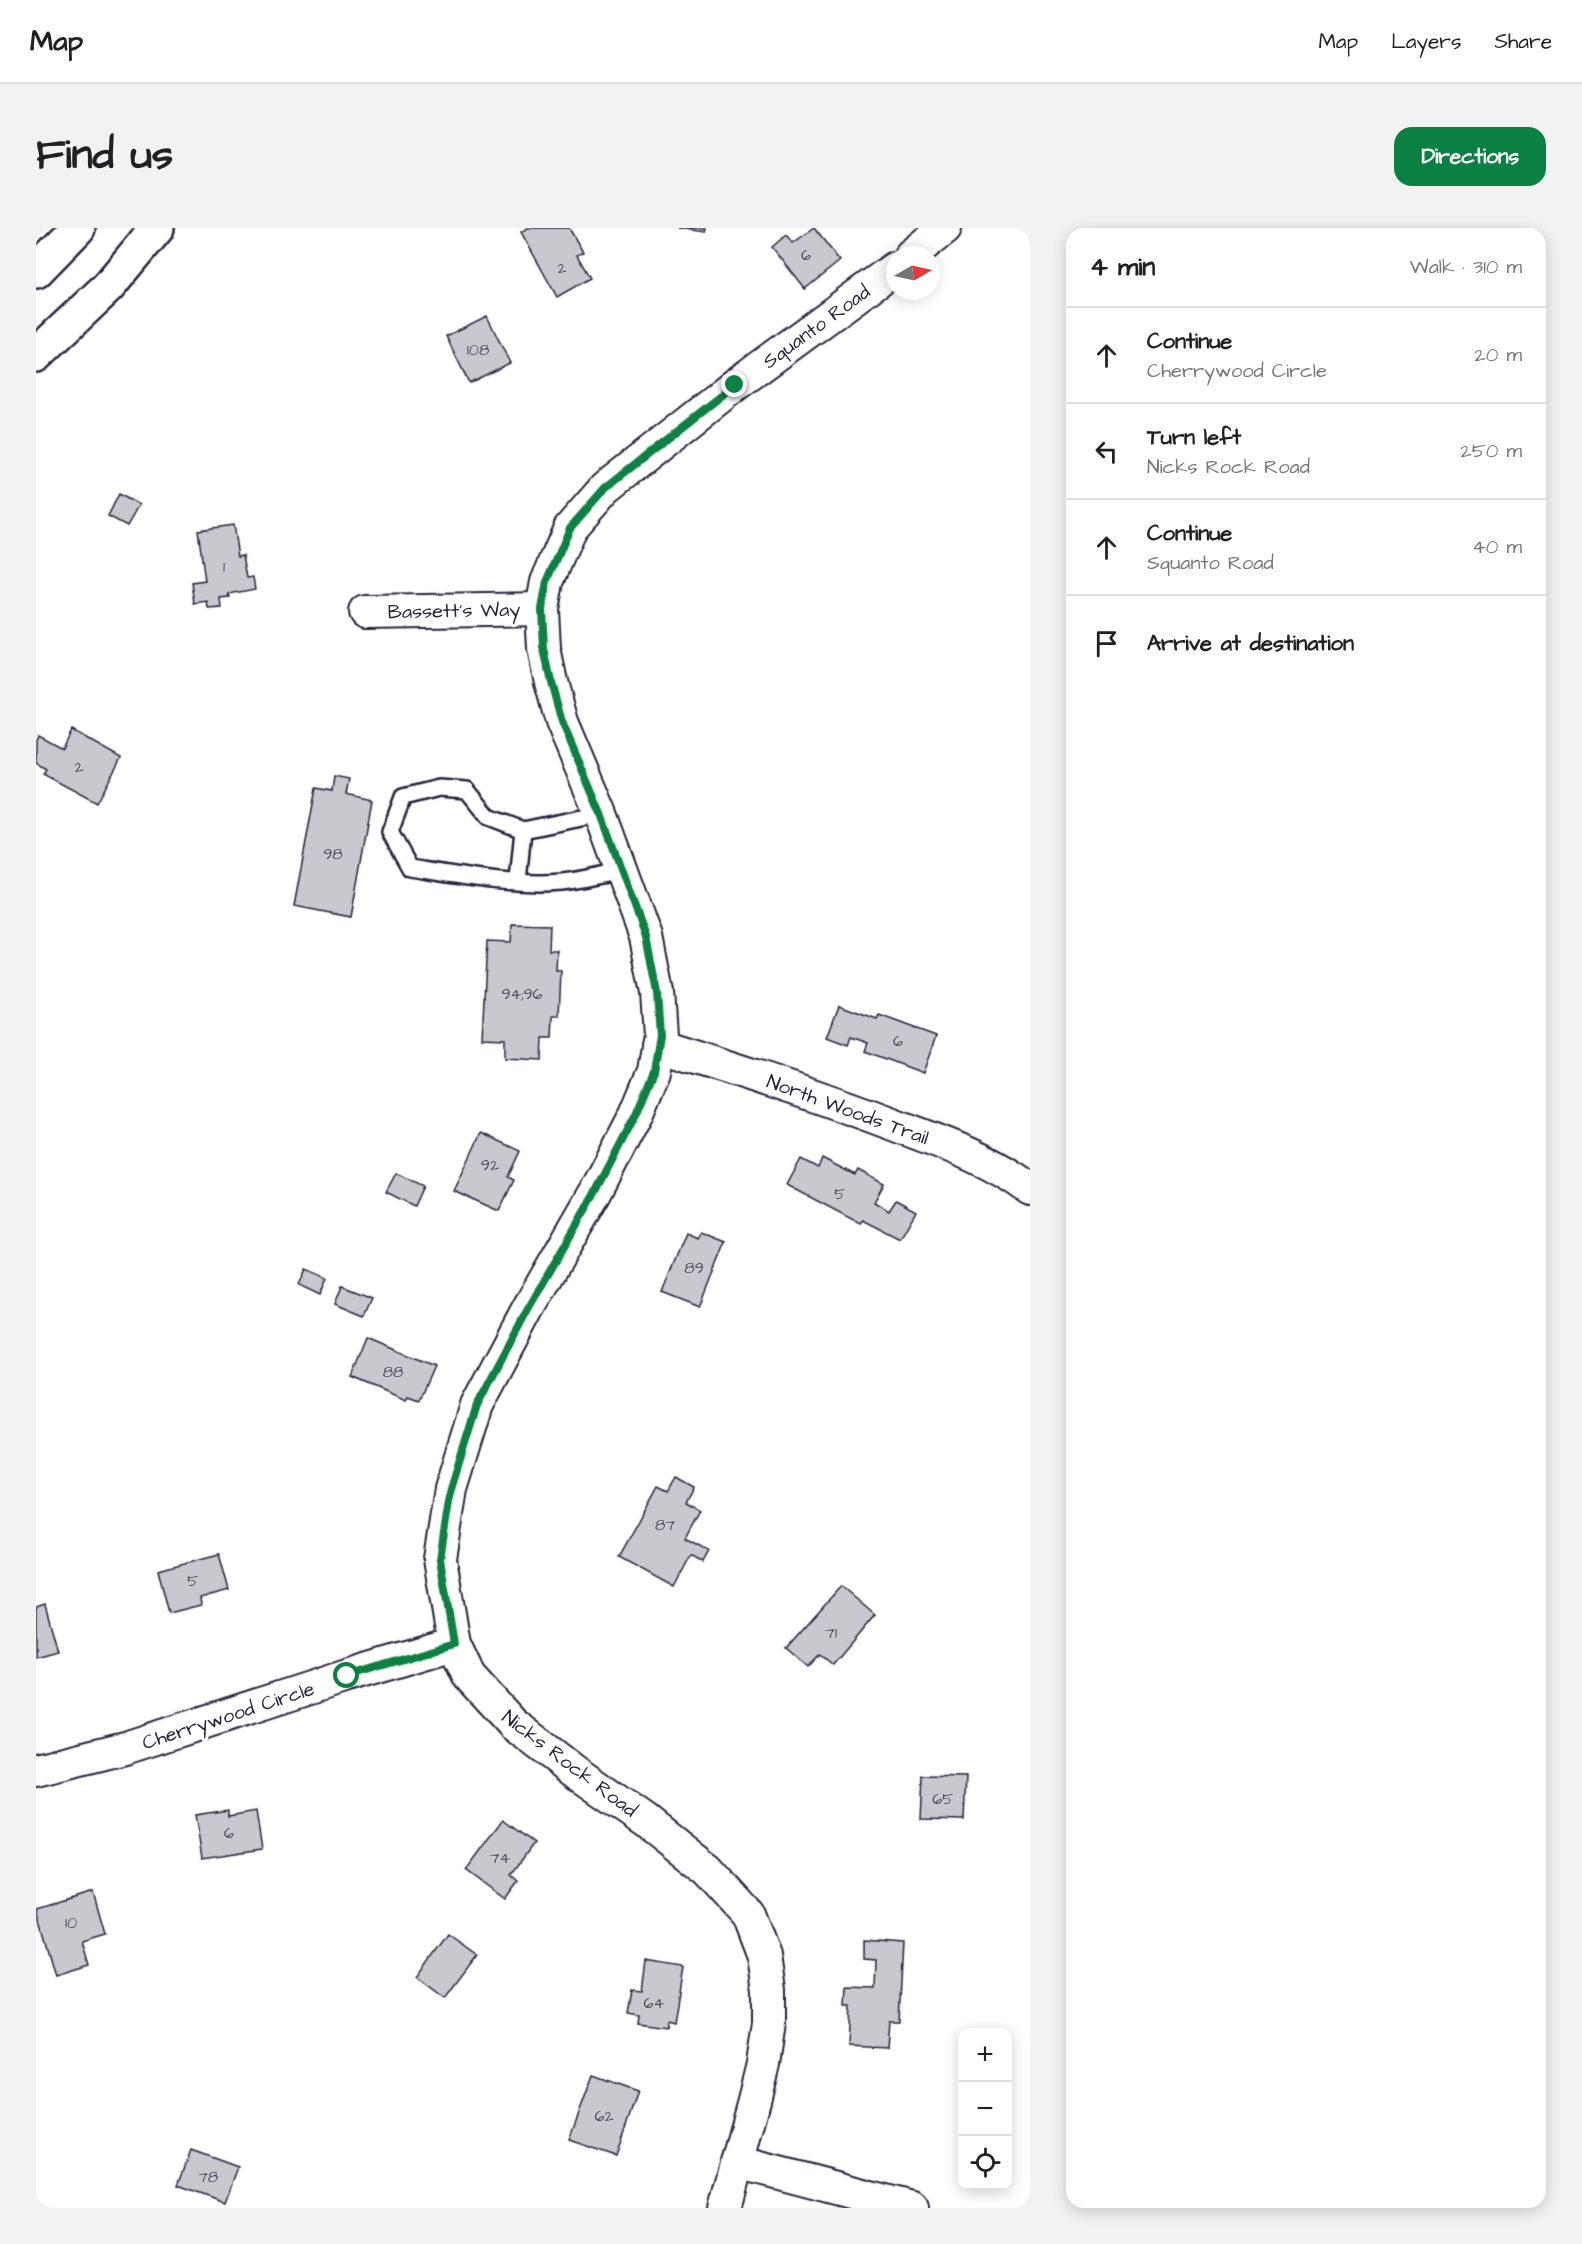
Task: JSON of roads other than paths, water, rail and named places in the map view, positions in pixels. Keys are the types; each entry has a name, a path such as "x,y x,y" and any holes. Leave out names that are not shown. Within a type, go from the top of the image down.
{"highway":[{"path":"36,271 78,228"},
{"path":"36,355 108,287 158,228"}],"street":[{"path":"922,246 945,228"},
{"name":"Squanto Road","path":"596,498 605,488 735,385 886,275"},
{"name":"Nicks Rock Road","path":"596,498 570,528 547,582 542,609 544,649 562,722 601,814 648,948 657,993 660,1035 654,1071 636,1114 595,1193 528,1309 477,1405 451,1489 440,1559 454,1644 469,1676 513,1724 574,1772 646,1821 708,1870 748,1914 764,1956 769,1990 769,2023 761,2073 725,2208"},
{"name":"Bassett's Way","path":"365,612 542,609"},
{"name":"North Woods Trail","path":"658,1045 897,1125 960,1150 1013,1176 1030,1189"},
{"name":"Cherrywood Circle","path":"36,1770 125,1748 454,1644"},
{"path":"737,2162 912,2208"}],"lane":[{"path":"601,814 523,830 489,817 466,790 439,788 403,797 390,832 410,868 486,880 562,882 622,871"},
{"path":"518,881 523,830"}]}
